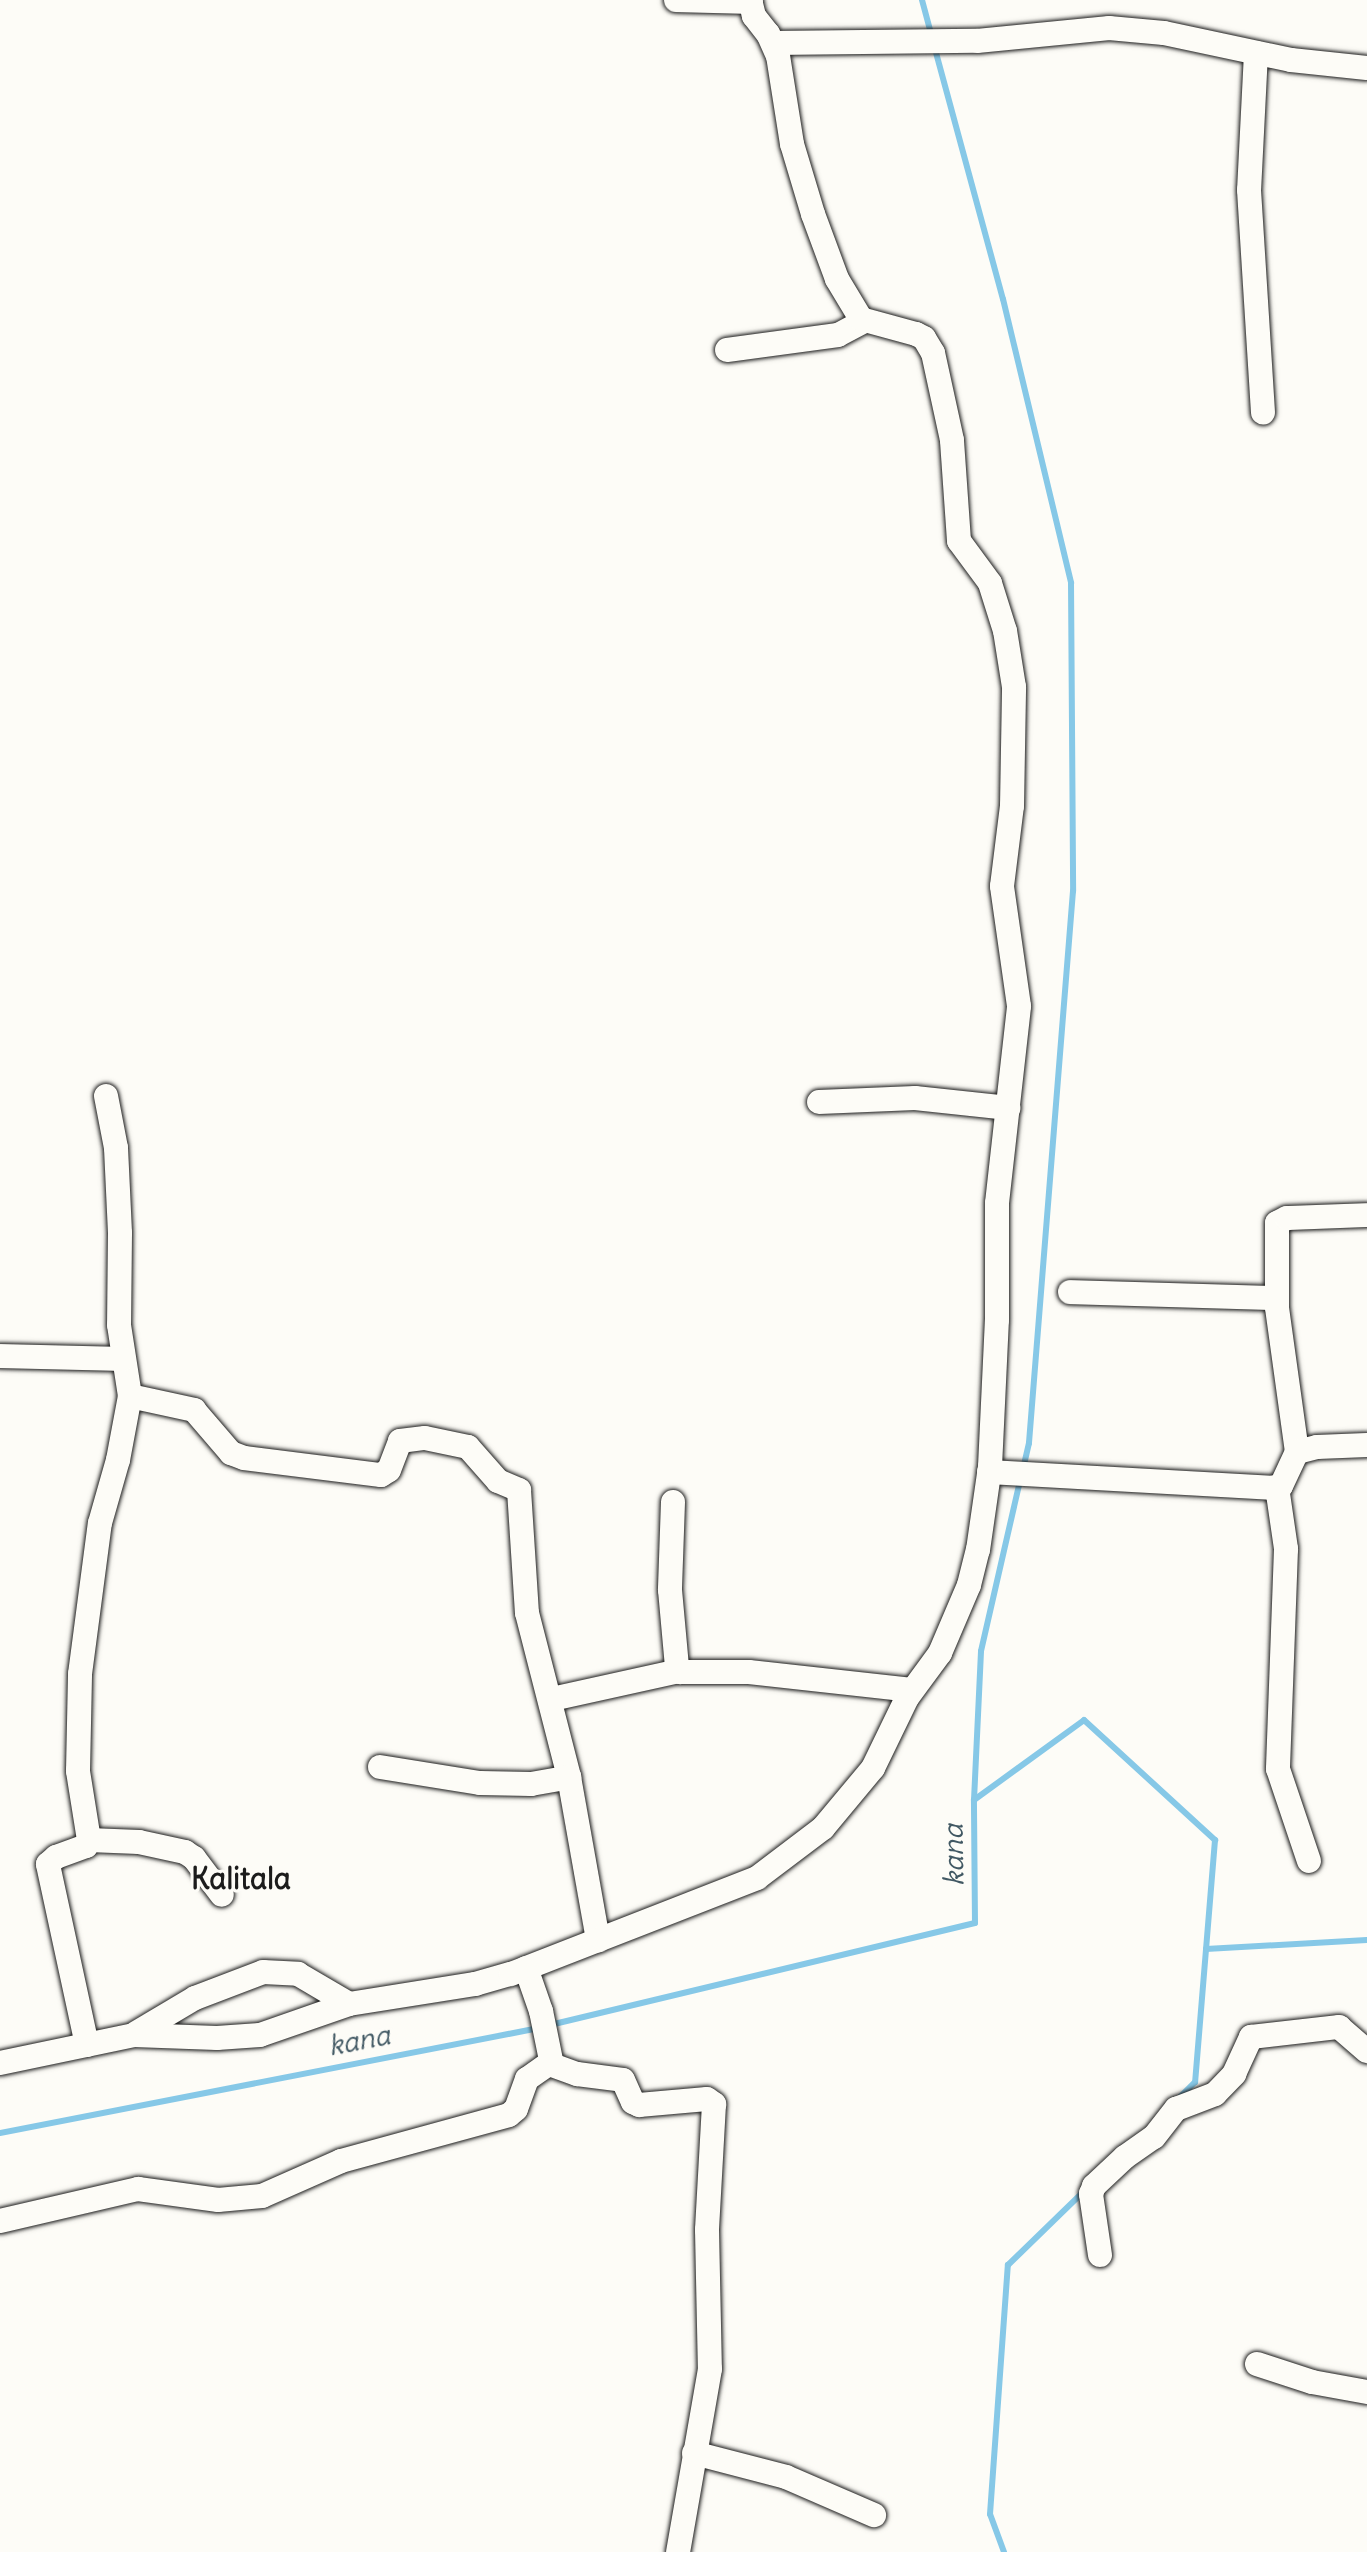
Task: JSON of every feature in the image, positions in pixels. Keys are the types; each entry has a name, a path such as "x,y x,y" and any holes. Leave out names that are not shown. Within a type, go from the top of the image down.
{"street":[{"path":"676,0 750,1 754,16 773,43 792,144 813,214 837,279 864,321"},
{"path":"773,43 977,41 1109,28 1164,33 1256,53 1367,68"},
{"path":"1256,53 1249,190 1263,413"},
{"path":"0,2063 134,2035 217,2038 260,2035 349,2004 475,1984 526,1968 757,1878 792,1855 823,1828 867,1776 912,1690 940,1653 969,1585 978,1550 989,1472 997,1320 997,1203 1019,988 1002,886 1012,806 1016,716 1005,631 990,583 959,541 952,440 933,353 924,338 864,321 838,335 727,350"},
{"path":"87,2045 67,1937 48,1867 51,1860 86,1846 89,1840 78,1771 80,1674 100,1523 118,1460 130,1396 118,1302 120,1233 116,1148 106,1096"},
{"path":"819,1102 915,1098 1008,1108"},
{"path":"1309,1861 1278,1769 1286,1549 1277,1487 1297,1452 1276,1298 1278,1221 1367,1215"},
{"path":"1070,1292 1276,1298"},
{"path":"0,1356 123,1359"},
{"path":"130,1396 194,1410 231,1453 263,1462 381,1475 389,1470 400,1441 406,1438 463,1445 472,1450 498,1481 519,1490 525,1600 569,1777 598,1940"},
{"path":"1297,1452 1317,1447 1367,1445"},
{"path":"989,1472 1277,1487"},
{"path":"673,1502 670,1590 679,1671"},
{"path":"552,1699 679,1671 749,1672 912,1690"},
{"path":"380,1767 505,1785 569,1777"},
{"path":"89,1840 139,1842 185,1852 202,1867 222,1895"},
{"path":"526,1968 544,2024 548,2060 557,2069 623,2080 633,2102 639,2105 707,2099 714,2104 707,2230 710,2369 678,2552"},
{"path":"134,2035 195,1998 263,1972 298,1974 349,2004"},
{"path":"1100,2255 1091,2194 1094,2186 1125,2157 1154,2137 1176,2109 1215,2094 1234,2074 1251,2037 1339,2027 1367,2051"},
{"path":"0,2221 138,2189 218,2200 262,2196 341,2161 509,2115 516,2109 527,2079 548,2060"},
{"path":"1257,2364 1312,2382 1367,2392"},
{"path":"694,2453 786,2477 874,2515"}],"waterway":[{"path":"922,0 931,34"},
{"path":"935,49 1003,299 1071,583 1073,891 1029,1443 1023,1470"},
{"path":"974,1800 981,1651 1020,1481"},
{"name":"kana","path":"550,2025 975,1923 974,1800 1084,1720 1215,1840 1195,2082 1181,2096"},
{"path":"1206,1949 1367,1940"},
{"name":"kana","path":"0,2133 539,2028"},
{"name":"kana","path":"1004,2552 990,2514 1008,2265 1084,2191"}],"district":[{"name":"Kalitala","path":"241,1878"}]}
